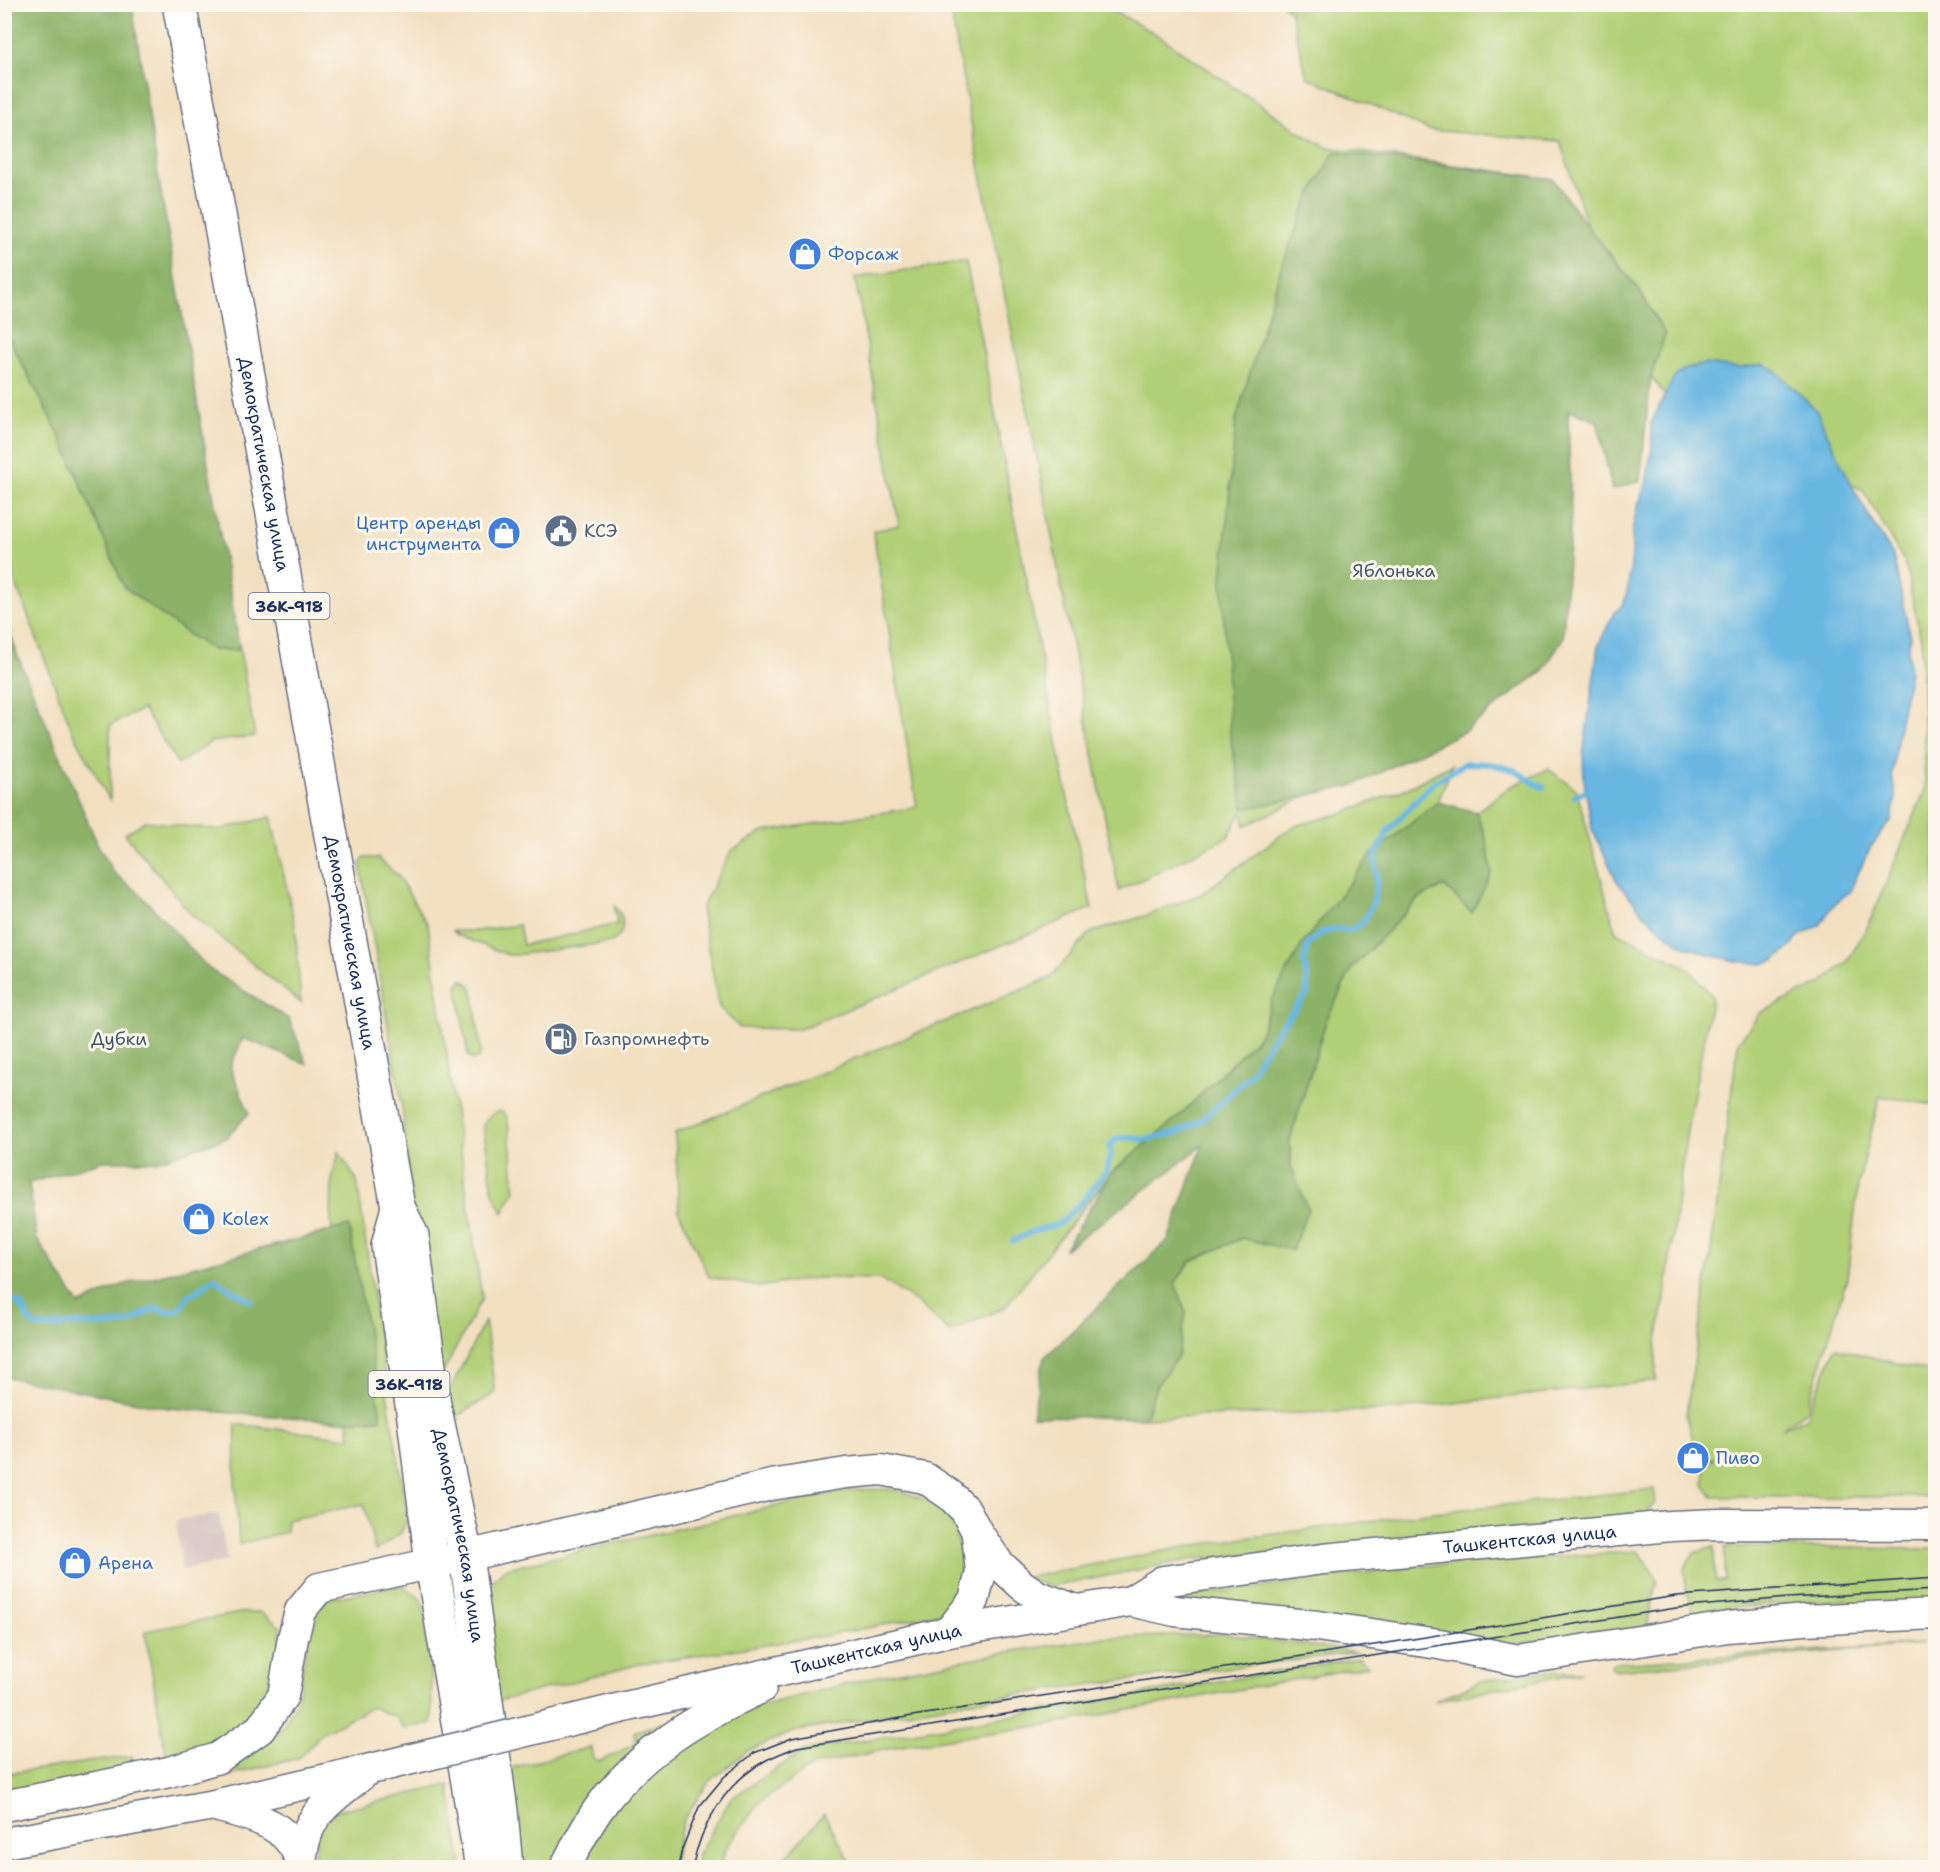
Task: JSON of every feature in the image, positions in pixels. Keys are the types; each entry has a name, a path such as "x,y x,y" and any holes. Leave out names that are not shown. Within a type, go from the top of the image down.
{"main road":[{"name":"Демократическая улица","path":"179,4 398,1207 412,1236 434,1405 466,1556 501,1811 506,1868"},
{"name":"Демократическая улица","path":"398,1207 388,1245 414,1418 432,1563 482,1868"},
{"path":"4,1806 169,1772 218,1758 260,1729 283,1696 300,1611 320,1588 771,1485 881,1470 925,1478 950,1495 966,1511 999,1564 1023,1586 1038,1596 1076,1610"},
{"name":"Ташкентская улица","path":"1131,1601 1163,1581 1323,1559 1659,1527 1718,1524 1935,1525"},
{"path":"949,1632 974,1600 981,1572 977,1532"},
{"name":"Ташкентская улица","path":"214,1805 949,1632 1131,1601 1175,1611 1317,1626 1439,1644 1518,1660 1728,1627 1804,1620 1935,1614"},
{"path":"565,1868 598,1810 617,1785 639,1763 675,1734 732,1701 818,1662"},
{"path":"302,1864 306,1835 317,1814 333,1798 373,1769"},
{"path":"4,1843 214,1805 258,1818 280,1830 292,1842 302,1864"}],"shaded area":[{"path":"219,1514 227,1561 182,1570 176,1520"}],"green space":[{"path":"4,5 132,5 158,175 240,650 213,650 124,587 63,442 5,330"},
{"path":"950,5 1102,5 1156,34 1303,134 1326,147 1553,179 1571,390 1544,672 1440,730 1245,826 1242,812 1228,837 1119,891","holes":["1307,202 1223,597 1222,580 1236,420 1281,268"]},
{"path":"1283,5 1935,5 1935,1105 1880,1096 1858,1186 1847,1278 1807,1410 1782,1428 1806,1418 1835,1348 1935,1373 1935,1497 1713,1497 1704,1485 1706,1464 1716,1458 1699,1460 1686,1415 1710,1257 1738,1043 1760,1013 1821,983 1847,962 1868,926 1925,790 1921,640 1905,563 1863,490 1820,470 1723,479 1651,376 1665,334 1639,290 1588,227 1560,141 1429,130 1307,77 1290,11"},
{"name":"Яблонька","path":"1334,152 1553,179 1639,290 1665,334 1651,376 1640,481 1612,490 1597,421 1568,410 1571,512 1563,638 1545,668 1465,731 1352,786 1244,809 1230,736 1222,580 1236,420 1281,268 1307,202"},
{"path":"966,261 1068,800 1092,908 800,1029 740,1028 719,1007 701,909 731,851 763,832 917,807 873,531 899,525 855,278"},
{"path":"4,330 63,442 124,587 213,650 240,650 255,736 211,742 178,764 143,709 110,725 110,801 72,730 15,582 5,545"},
{"name":"Дубки","path":"5,616 18,657 97,843 114,873 140,894 209,969 289,1019 307,1064 243,1038 230,1067 249,1113 226,1138 157,1161 103,1161 29,1183 37,1239 79,1305 122,1285 349,1226 381,1419 341,1421 168,1408 5,1377"},
{"path":"1452,764 1438,802 1371,855 1272,999 1260,1035 1176,1119 1112,1172 1005,1307 950,1332 917,1303 881,1279 816,1278 759,1287 709,1277 679,1212 675,1133 1050,978 1090,933 1148,915 1201,894 1292,827 1343,813 1408,788"},
{"path":"1548,769 1576,789 1616,932 1688,968 1712,996 1686,1136 1665,1297 1656,1347 1656,1381 1391,1410 1145,1418 1156,1386 1178,1356 1186,1313 1175,1283 1191,1261 1242,1238 1292,1250 1308,1210 1291,1166 1290,1140 1326,1021 1352,968 1418,899 1444,886 1472,912 1486,839 1476,812 1510,787"},
{"path":"1438,802 1476,812 1486,839 1492,873 1472,913 1444,886 1418,899 1352,968 1326,1021 1290,1140 1291,1166 1308,1210 1292,1250 1242,1238 1191,1261 1175,1283 1186,1313 1178,1356 1156,1386 1145,1418 1032,1416 1044,1358 1168,1240 1203,1145 1064,1250 1112,1172 1176,1119 1260,1035 1272,999 1301,946 1371,855"},
{"path":"271,817 295,926 301,1003 191,914 125,834 145,821 218,830"},
{"path":"364,858 378,858 398,876 428,925 482,1298 438,1382 411,1203 402,1106 360,864"},
{"path":"614,906 621,915 623,925 617,939 612,942 508,955 457,935 453,931 475,931 519,925 523,945 617,924"},
{"path":"461,979 469,984 473,991 481,1052 479,1058 473,1059 468,1056 457,986"},
{"path":"500,1111 506,1115 508,1121 515,1191 503,1213 493,1193 483,1125 490,1116"},
{"path":"339,1152 357,1181 389,1406 408,1518 401,1533 375,1551 364,1504 287,1520 286,1532 239,1544 235,1482 236,1424 350,1438 331,1220 332,1179"},
{"path":"485,1321 495,1393 446,1423 442,1405"},
{"path":"894,1489 932,1502 953,1522 961,1556 958,1597 942,1613 831,1635 640,1664 487,1704 482,1593 504,1569 845,1490"},
{"path":"1654,1489 1656,1503 1640,1520 1194,1559 1050,1587 1023,1578 1201,1544 1435,1512"},
{"path":"1714,1547 1715,1581 1725,1581 1725,1547 1935,1549 1935,1608 1857,1610 1846,1600 1737,1607 1717,1623 1694,1618 1689,1595 1687,1595 1684,1569 1694,1553"},
{"path":"1638,1551 1657,1579 1647,1627 1510,1645 1166,1599 1419,1566"},
{"path":"402,1585 421,1599 430,1631 432,1723 404,1729 397,1718 372,1707 323,1732 299,1758 195,1786 225,1773 255,1752 282,1728 298,1699 312,1612 327,1599"},
{"path":"260,1612 281,1627 278,1666 255,1715 218,1750 169,1772 145,1631 240,1613"},
{"path":"1224,1634 1358,1652 964,1702 793,1732 747,1751 708,1783 683,1821 672,1867 567,1868 598,1810 690,1735 756,1707 874,1677 1007,1652 1101,1638"},
{"path":"1923,1644 1613,1670 1610,1667 1613,1663"},
{"path":"1359,1658 1368,1666 1052,1724 901,1746 812,1766 758,1804 726,1848 719,1867 695,1867 698,1854 731,1798 805,1750"},
{"path":"1544,1671 1582,1672 1435,1701 1481,1681"},
{"path":"664,1722 643,1744 556,1867 506,1867 496,1772 591,1747 593,1759 601,1761 635,1744 634,1732"},
{"path":"132,1756 135,1770 5,1797 4,1774"},
{"path":"449,1785 462,1867 313,1867 318,1828 336,1811"},
{"path":"824,1814 851,1863 850,1867 780,1867 783,1861"}],"water":[{"path":"1704,364 1740,368 1764,364 1775,370 1816,410 1851,484 1893,555 1910,636 1908,649 1910,672 1892,774 1896,798 1891,821 1870,848 1850,891 1833,906 1820,925 1799,936 1793,945 1775,960 1763,964 1735,961 1682,945 1642,912 1617,881 1592,829 1584,780 1583,756 1598,646 1614,613 1623,605 1627,593 1632,557 1632,532 1637,508 1646,484 1652,447 1651,423 1673,379 1681,371"}],"waterway":[{"path":"1013,1241 1034,1231 1059,1224 1082,1202 1106,1172 1111,1155 1110,1145 1115,1140 1131,1137 1143,1140 1176,1133 1201,1121 1249,1076 1274,1035 1307,994 1304,962 1308,944 1321,933 1335,929 1351,930 1363,923 1374,901 1377,880 1375,857 1388,831 1433,783 1466,763 1491,764 1514,770 1543,787"},
{"path":"1574,796 1586,791"},
{"path":"4,1297 20,1305 27,1319 35,1326 49,1327 75,1324 109,1325 131,1322 157,1308 168,1312 179,1310 189,1295 197,1292 215,1278 251,1301"}],"tram line":[{"path":"678,1868 682,1849 699,1807 724,1777 754,1753 792,1738 912,1716 1676,1596 1936,1578"},
{"path":"692,1868 708,1821 726,1794 749,1771 797,1747 1676,1608 1787,1598 1936,1590"}],"place":[{"name":"Форсаж","path":"805,254"},
{"name":"КСЭ","path":"561,531"},
{"name":"Центр аренды инструмента","path":"504,533"},
{"name":"Газпромнефть","path":"561,1039"},
{"name":"Kolex","path":"199,1219"},
{"name":"Пиво","path":"1693,1458"},
{"name":"Арена","path":"75,1563"}]}
